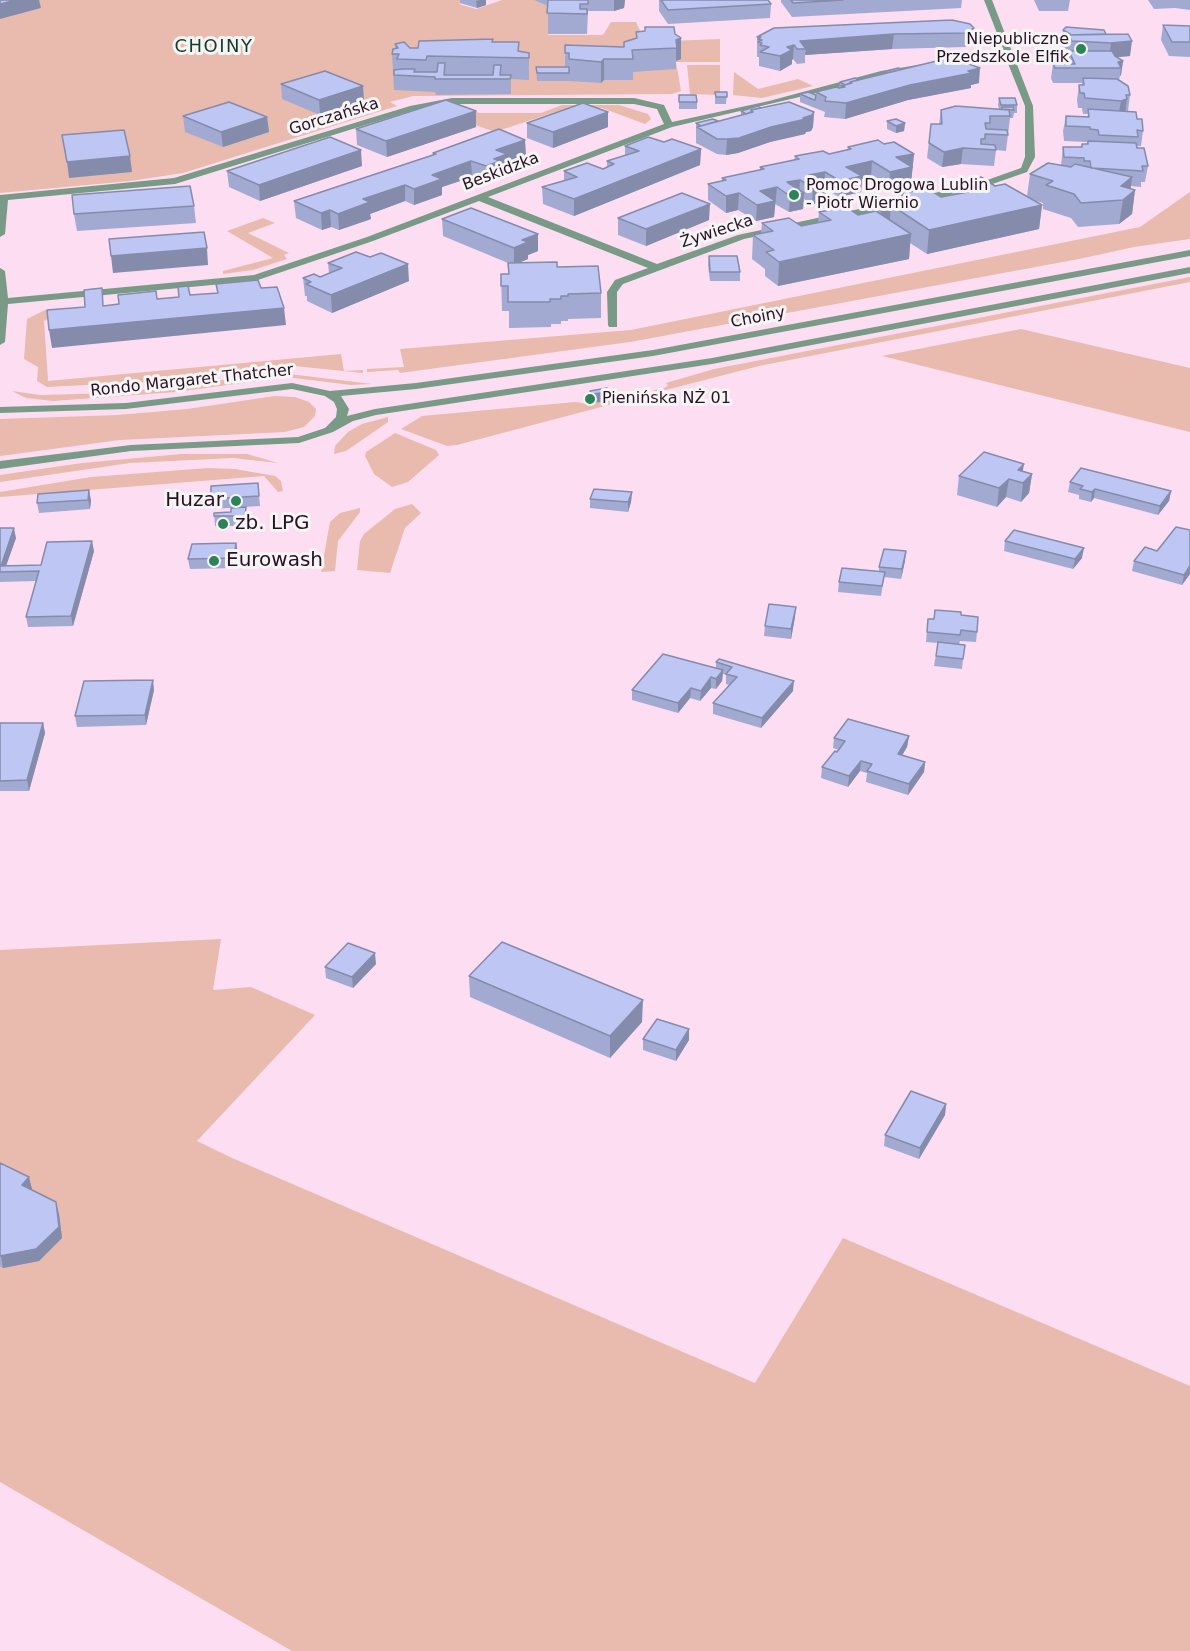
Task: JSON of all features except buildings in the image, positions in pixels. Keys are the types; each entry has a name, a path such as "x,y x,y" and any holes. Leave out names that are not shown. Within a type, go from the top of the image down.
{"street":[{"name":"Żywiecka","path":"613,325 612,292 619,282 741,237 978,186 1024,170 1029,164 1030,157 1029,106 988,0"},
{"name":"Beskidzka","path":"2,302 255,278 370,239 669,125 770,103 904,69 961,61 1011,58"},
{"name":"Gorczańska","path":"1,198 175,181 413,108 452,101 634,101 661,107 669,125"},
{"path":"478,197 657,268"},
{"path":"0,234 1,198"},
{"name":"Choiny","path":"329,394 416,386 653,354 1190,253"},
{"name":"Choiny","path":"334,426 358,416 383,410 712,362 1190,270"},
{"path":"0,271 2,302 0,342"},
{"name":"Rondo Margaret Thatcher","path":"0,410 126,406 285,386 309,388 329,394"},
{"path":"0,465 131,448 299,440 324,433 341,418 343,409 339,400 329,394"}],"shaded area":[{"path":"0,0 468,0 459,4 476,9 502,0 535,0 554,8 548,21 548,35 603,35 611,22 636,22 645,42 720,39 720,62 676,62 681,91 672,94 413,96 390,102 397,106 183,173 130,181 0,193"},
{"path":"687,65 720,65 720,95 690,94"},
{"path":"734,72 758,89 798,79 813,86 762,98 733,95"},
{"path":"562,105 619,105 648,114 651,119 645,124 602,108 564,109 495,132 433,110 465,106 479,113 541,113"},
{"path":"1190,192 1190,239 1134,247 630,342 400,373 398,370 367,372 367,369 404,367 400,349 631,330 1140,227"},
{"path":"263,218 275,223 248,233 289,253 284,255 287,259 253,270 223,274 223,271 273,258 227,231"},
{"path":"1190,277 1190,282 759,366 654,393 652,391 666,387 668,385 666,383 714,369"},
{"path":"45,310 57,314 44,321 48,381 341,354 344,371 363,370 363,373 284,365 146,382 47,387 37,381 38,367 24,359 27,319"},
{"path":"1021,329 1190,368 1190,432 882,356"},
{"path":"281,373 372,384 351,385 286,377 176,392 53,401 26,398 12,391 40,395 114,393"},
{"path":"629,393 639,397 457,445 447,446 401,429 422,416 575,402 588,404 613,400 615,395"},
{"path":"275,396 295,397 309,402 316,409 315,416 304,427 285,432 120,440 0,456 0,419 118,415 187,409"},
{"path":"388,417 388,422 346,451 334,454 335,446 348,432 362,424"},
{"path":"395,433 436,450 439,455 408,482 392,487 374,474 365,456 366,452"},
{"path":"181,454 247,454 278,463 233,458 130,463 0,482 0,475 82,463"},
{"path":"208,468 235,469 275,476 281,481 283,491 278,492 264,476 0,497 0,492 91,477"},
{"path":"412,504 421,513 405,528 390,573 357,570 360,541 364,534 395,509"},
{"path":"360,508 360,512 338,541 335,571 321,572 330,522 340,513"},
{"path":"221,939 213,990 251,987 315,1015 197,1141 232,1158 755,1383 843,1238 1190,1386 1190,1651 292,1651 0,1482 0,950"}],"place":[{"name":"Niepubliczne Przedszkole Elfik","path":"1081,49"},
{"name":"Pomoc Drogowa Lublin - Piotr Wiernio","path":"794,195"},
{"name":"Pienińska NŻ 01","path":"590,399"},
{"name":"Huzar","path":"236,501"},
{"name":"zb. LPG","path":"223,524"},
{"name":"Eurowash","path":"214,561"}],"district":[{"name":"CHOINY","path":"214,47"}]}
